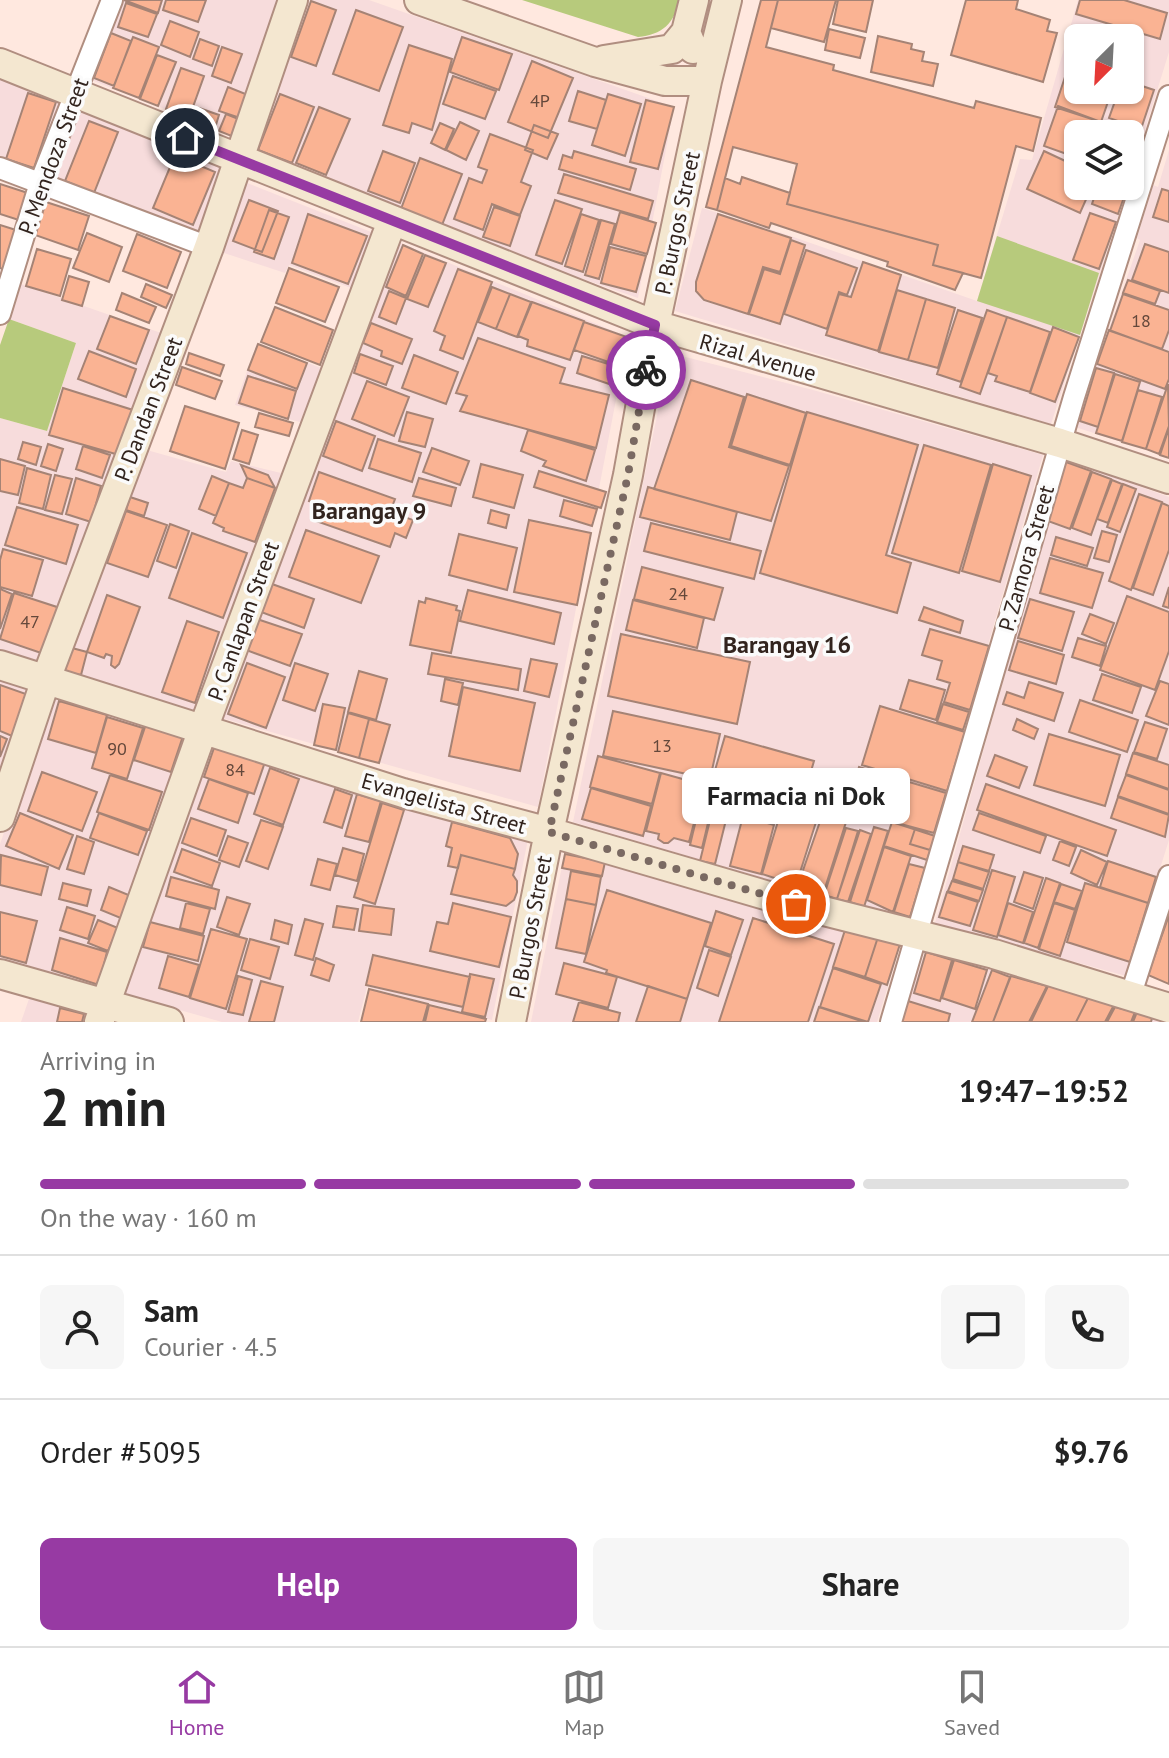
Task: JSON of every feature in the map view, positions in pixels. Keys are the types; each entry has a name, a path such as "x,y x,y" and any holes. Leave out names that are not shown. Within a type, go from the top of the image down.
{"street":[{"name":"P. Mendoza Street","path":"0,314 40,183 112,0"},
{"name":"P. Dandan Street","path":"0,817 46,679 240,161 293,0"},
{"path":"419,0 595,62 665,81 707,81 686,32"},
{"path":"595,62 672,49 686,32 694,0"},
{"name":"P. Burgos Street","path":"511,1022 549,832 628,475 655,325 727,0"},
{"name":"Rizal Avenue","path":"0,63 655,325 1060,443 1169,479"},
{"name":"P. Zamora Street","path":"891,1022 1060,443 1169,96"},
{"path":"0,168 209,247"},
{"name":"P. Canlapan Street","path":"102,1014 203,729 392,221"},
{"name":"Evangelista Street","path":"0,665 403,793 796,904 917,934 1131,994 1169,1008"},
{"path":"1131,994 1169,876"},
{"path":"0,974 102,1014 169,1022"}],"shaded area":[{"path":"120,0 282,0 235,137 89,79"},
{"path":"307,0 369,0 674,107 638,298 525,259 255,150"},
{"path":"1078,0 1169,0 1169,52 1144,133 1144,120 1064,120 1064,200 1123,200 1051,424 675,311 702,208 977,301 1020,159 1032,160 1064,49 1064,104 1144,104 1144,24 1071,24"},
{"path":"0,75 61,99 35,171 0,159"},
{"path":"81,108 223,169 200,234 52,178"},
{"path":"1169,150 1169,457 1075,427 1140,240 1137,238 1153,185 1158,187"},
{"path":"242,181 371,232 351,288 289,265 285,273 218,251"},
{"path":"396,241 628,337 538,807 218,717"},
{"path":"21,284 164,334 40,666 0,653 0,418 47,431 76,343 9,319"},
{"path":"257,343 321,368 300,422 235,405"},
{"path":"670,353 1043,455 908,921 573,822"},
{"path":"143,449 226,472 231,461 281,473 194,711 62,671"},
{"path":"1065,460 1169,497 1169,840 1126,976 935,923"},
{"path":"0,679 33,689 0,785"},
{"path":"53,693 185,735 99,985 0,959 0,844"},
{"path":"209,742 441,819 528,839 492,1020 367,987 358,1022 222,1022 120,993"},
{"path":"565,851 901,943 877,1022 531,1022"},
{"path":"925,951 1122,1004 1168,1022 902,1022"},
{"path":"30,996 90,1011 87,1022 21,1022"}],"green space":[{"path":"522,0 679,0 666,26 654,34 638,37"},
{"path":"997,236 1099,273 1080,335 977,301"},
{"path":"9,319 76,343 47,431 0,418 0,345"}],"building":[{"path":"124,0 162,0 158,13"},
{"path":"166,0 206,0 198,22 163,10"},
{"path":"761,0 778,0 766,47 834,65 833,70 974,108 976,101 1041,118 1033,151 1016,146 981,278 933,265 938,245 787,204 797,164 733,147 717,210 706,207"},
{"path":"778,0 836,0 824,42 771,28"},
{"path":"838,0 873,0 866,32 833,24"},
{"path":"966,0 1018,0 1016,9 1050,20 1047,31 1057,33 1043,82 951,55"},
{"path":"1080,0 1124,0 1167,13 1160,39 1144,34 1144,24 1110,24 1076,14"},
{"path":"311,1 336,10 316,66 291,57"},
{"path":"126,3 157,14 148,37 118,27"},
{"path":"356,10 403,27 379,91 333,74"},
{"path":"170,21 199,32 190,57 161,45"},
{"path":"829,29 865,38 860,58 825,50"},
{"path":"111,33 131,41 114,86 94,78"},
{"path":"878,36 912,44 911,49 924,52 922,61 938,64 933,86 871,72"},
{"path":"133,37 159,47 139,98 113,88"},
{"path":"462,37 512,54 499,90 450,72"},
{"path":"200,39 219,46 212,66 193,59"},
{"path":"409,45 452,59 432,130 412,123 409,133 383,125"},
{"path":"222,47 242,54 231,83 212,76"},
{"path":"157,55 176,62 158,106 140,99"},
{"path":"532,61 573,78 548,138 508,122"},
{"path":"181,68 204,76 189,118 166,109"},
{"path":"453,76 496,91 485,119 443,104"},
{"path":"1064,80 1064,104 1107,104 1102,120 1055,107"},
{"path":"228,87 248,95 240,118 219,111"},
{"path":"1144,87 1154,90 1144,120 1109,118 1114,104 1144,104"},
{"path":"578,91 606,100 597,129 569,121"},
{"path":"28,93 56,102 34,168 6,159"},
{"path":"280,94 314,107 292,163 258,150"},
{"path":"608,94 641,104 625,156 592,145"},
{"path":"646,100 674,107 658,169 630,162"},
{"path":"1058,106 1096,120 1064,120 1064,153 1044,146"},
{"path":"319,107 350,119 326,175 296,163"},
{"path":"199,108 219,115 215,128 194,121"},
{"path":"226,114 241,120 234,137 219,131"},
{"path":"89,121 118,132 94,193 65,181"},
{"path":"460,122 479,131 466,160 446,150"},
{"path":"440,123 454,129 445,150 431,143"},
{"path":"534,125 558,134 547,159 525,150"},
{"path":"490,134 533,150 521,182 531,186 520,215 492,204 483,230 454,219 469,178 482,183 487,170 478,167"},
{"path":"383,151 415,163 400,203 368,191"},
{"path":"574,151 636,169 630,190 559,169 563,155 572,158"},
{"path":"1044,151 1064,160 1064,200 1086,200 1080,213 1027,189"},
{"path":"175,155 215,172 193,225 153,208"},
{"path":"420,158 462,174 442,225 401,209"},
{"path":"564,174 653,201 648,219 558,193"},
{"path":"742,177 790,193 787,204 938,245 933,265 963,273 955,290 887,266 888,262 771,223 769,228 717,210 725,178 740,184"},
{"path":"0,184 34,195 25,222 0,214"},
{"path":"1162,189 1169,191 1169,222 1153,217"},
{"path":"249,200 278,211 262,252 233,241"},
{"path":"555,200 582,209 562,264 536,255"},
{"path":"1093,200 1123,200 1118,214 1092,204"},
{"path":"46,202 89,216 78,250 35,235"},
{"path":"494,207 520,216 510,246 483,237"},
{"path":"269,210 289,217 274,259 254,252"},
{"path":"620,212 656,223 647,254 611,244"},
{"path":"1090,213 1116,222 1099,269 1073,260"},
{"path":"308,214 367,236 348,284 292,263"},
{"path":"581,214 599,220 583,272 565,266"},
{"path":"718,214 791,238 780,272 763,267 748,314 704,300 696,291 696,282"},
{"path":"601,220 615,224 599,279 585,275"},
{"path":"0,225 19,231 5,270 0,268"},
{"path":"87,233 122,247 109,282 73,268"},
{"path":"137,234 181,252 167,288 123,271"},
{"path":"791,240 805,245 780,324 749,314 764,269 780,274"},
{"path":"1145,244 1169,252 1169,293 1132,280"},
{"path":"403,245 423,254 406,296 386,287"},
{"path":"610,247 646,256 636,292 601,283"},
{"path":"37,249 71,259 60,296 26,286"},
{"path":"806,250 857,268 847,295 839,292 827,329 784,314"},
{"path":"425,255 446,263 428,307 407,299"},
{"path":"863,262 901,275 878,351 826,335 839,294 851,297"},
{"path":"289,268 339,287 325,322 276,303"},
{"path":"458,269 492,282 463,359 440,350 445,336 434,331"},
{"path":"69,276 89,282 82,306 62,300"},
{"path":"1128,280 1160,291 1155,304 1123,293"},
{"path":"146,284 172,295 166,308 141,297"},
{"path":"492,287 510,294 496,329 478,322"},
{"path":"897,290 926,299 908,360 879,352"},
{"path":"389,291 406,298 396,324 379,317"},
{"path":"122,293 156,307 149,323 116,310"},
{"path":"510,294 531,302 517,337 496,329"},
{"path":"1123,294 1169,310 1169,330 1162,349 1110,331"},
{"path":"926,299 955,308 938,368 908,360"},
{"path":"532,302 584,321 570,360 527,346 528,340 518,336"},
{"path":"275,307 333,330 320,365 261,342"},
{"path":"958,310 982,318 961,382 937,374"},
{"path":"987,310 1007,317 980,394 960,387"},
{"path":"110,316 149,330 136,364 97,349"},
{"path":"1007,317 1050,332 1030,392 995,381 997,376 988,373"},
{"path":"584,322 627,337 617,365 574,350"},
{"path":"371,323 412,339 402,364 381,356 382,351 363,343"},
{"path":"1053,327 1079,337 1055,402 1030,393"},
{"path":"1109,330 1169,352 1169,379 1165,389 1097,364"},
{"path":"478,338 565,368 560,383 609,395 596,448 460,411 467,396 456,393"},
{"path":"258,344 307,363 297,389 248,370"},
{"path":"89,351 136,369 126,397 78,379"},
{"path":"189,353 224,365 220,376 186,364"},
{"path":"360,354 393,366 386,385 354,373"},
{"path":"414,355 458,372 446,404 402,388"},
{"path":"582,356 615,366 609,384 577,373"},
{"path":"182,367 222,381 215,399 176,385"},
{"path":"1096,368 1114,373 1098,427 1080,421"},
{"path":"1115,374 1140,382 1122,441 1096,433"},
{"path":"248,376 296,391 288,419 239,403"},
{"path":"691,380 744,397 729,447 789,466 771,521 654,489"},
{"path":"367,381 409,397 394,436 352,419"},
{"path":"1168,384 1169,426 1159,454 1146,449"},
{"path":"63,388 133,410 119,455 49,435"},
{"path":"1138,390 1162,397 1146,449 1122,442"},
{"path":"747,394 806,413 790,465 731,446"},
{"path":"185,406 239,423 225,469 170,451"},
{"path":"407,412 433,419 425,447 399,441"},
{"path":"807,412 918,445 886,555 911,563 897,613 760,573"},
{"path":"259,413 293,423 289,436 255,427"},
{"path":"336,421 375,436 362,471 323,456"},
{"path":"1169,428 1169,458 1160,455"},
{"path":"242,430 258,435 249,464 233,459"},
{"path":"528,430 595,450 586,481 543,466 546,461 521,451"},
{"path":"378,439 421,453 412,482 369,468"},
{"path":"23,442 41,447 36,465 18,459"},
{"path":"48,444 63,449 56,471 41,466"},
{"path":"924,445 991,465 959,573 892,553"},
{"path":"83,446 110,455 102,478 76,469"},
{"path":"432,448 469,461 460,485 423,472"},
{"path":"0,459 25,466 18,495 0,491"},
{"path":"1066,462 1091,471 1070,529 1045,520"},
{"path":"481,464 523,475 514,508 473,497"},
{"path":"993,464 1031,476 1000,582 962,571"},
{"path":"241,465 268,475 275,488 247,478"},
{"path":"27,468 51,475 43,509 19,503"},
{"path":"539,471 606,492 601,508 534,487"},
{"path":"319,472 395,499 390,512 413,520 406,538 395,533 390,547 313,520 319,504 309,501"},
{"path":"1092,472 1111,479 1091,535 1072,528"},
{"path":"55,475 72,479 62,514 45,510"},
{"path":"212,476 229,483 216,516 199,509"},
{"path":"76,478 101,486 91,522 66,514"},
{"path":"247,478 275,488 255,542 223,531 224,528 213,523 229,483 243,488"},
{"path":"419,478 456,488 451,506 413,496"},
{"path":"1112,480 1122,484 1108,523 1097,519"},
{"path":"1123,484 1136,489 1120,532 1107,527"},
{"path":"648,487 737,512 730,540 640,517"},
{"path":"1139,494 1162,502 1131,590 1109,581"},
{"path":"130,497 148,503 144,516 126,510"},
{"path":"564,500 597,509 592,526 560,516"},
{"path":"1162,503 1169,506 1169,550 1153,595 1133,588"},
{"path":"17,507 78,525 66,564 5,545"},
{"path":"491,510 509,515 506,528 488,523"},
{"path":"126,511 167,525 148,577 107,563"},
{"path":"529,520 591,533 577,605 514,592"},
{"path":"651,523 761,551 754,579 644,551"},
{"path":"170,524 189,531 176,568 157,561"},
{"path":"306,530 379,556 361,603 289,577"},
{"path":"1102,531 1117,535 1109,562 1094,558"},
{"path":"192,533 247,553 223,618 169,598"},
{"path":"459,534 517,548 507,590 449,575"},
{"path":"1056,537 1093,548 1087,566 1051,555"},
{"path":"3,549 43,560 32,596 0,587"},
{"path":"1050,558 1103,573 1092,608 1040,593"},
{"path":"642,567 723,588 714,620 634,599"},
{"path":"272,584 314,599 304,628 261,612"},
{"path":"1169,587 1169,608 1163,606"},
{"path":"0,589 12,594 0,629"},
{"path":"468,590 561,613 554,644 460,621"},
{"path":"14,593 60,608 44,654 0,639"},
{"path":"107,595 140,607 115,668 111,665 112,656 106,654 104,658 87,652"},
{"path":"1127,596 1169,612 1169,651 1155,690 1100,670"},
{"path":"426,598 457,606 456,610 460,611 451,653 410,645 419,601 425,603"},
{"path":"1030,599 1074,612 1062,651 1018,638"},
{"path":"633,600 704,618 697,648 626,630"},
{"path":"924,607 963,621 960,633 919,620"},
{"path":"1090,614 1114,623 1106,644 1082,634"},
{"path":"257,619 302,634 290,666 246,650"},
{"path":"187,621 219,632 195,703 162,692"},
{"path":"930,629 989,646 970,710 944,702 950,683 937,679 942,661 922,655"},
{"path":"621,634 750,662 737,724 608,696"},
{"path":"1078,638 1106,646 1100,666 1072,657"},
{"path":"1018,641 1064,655 1056,684 1009,670"},
{"path":"72,648 87,652 81,675 64,672"},
{"path":"432,653 521,669 518,690 428,674"},
{"path":"531,659 557,664 549,697 524,691"},
{"path":"247,663 285,677 266,728 228,714"},
{"path":"295,663 328,674 315,711 283,700"},
{"path":"359,671 387,679 376,720 348,712"},
{"path":"1102,674 1141,687 1132,713 1093,700"},
{"path":"445,679 463,683 458,705 441,701"},
{"path":"909,680 945,690 936,720 900,709"},
{"path":"1160,681 1169,684 1169,725 1146,716"},
{"path":"1029,682 1063,693 1054,721 1003,704 1007,692 1024,698"},
{"path":"0,685 26,694 12,736 0,731"},
{"path":"463,687 535,703 520,771 449,756"},
{"path":"1080,700 1138,720 1127,752 1069,732"},
{"path":"59,701 107,715 96,753 48,739"},
{"path":"323,704 345,708 336,750 314,745"},
{"path":"943,704 969,712 963,730 937,722"},
{"path":"880,706 965,732 947,791 862,765"},
{"path":"613,711 720,734 710,779 603,756"},
{"path":"348,713 369,719 359,758 338,752"},
{"path":"107,717 143,728 127,779 92,768"},
{"path":"369,719 390,725 379,763 359,758"},
{"path":"1017,719 1038,729 1034,739 1013,730"},
{"path":"1145,722 1167,729 1157,759 1134,752"},
{"path":"146,724 183,736 171,772 134,760"},
{"path":"1049,734 1120,755 1105,806 1034,785"},
{"path":"0,736 7,739 0,757"},
{"path":"725,736 814,761 802,802 713,777"},
{"path":"215,745 265,762 254,794 204,777"},
{"path":"1133,753 1169,765 1169,789 1126,774"},
{"path":"995,755 1027,767 1019,788 987,776"},
{"path":"598,756 660,773 652,804 590,787"},
{"path":"859,767 946,793 934,833 897,823 899,817 879,812 877,819 853,812 856,803 850,801"},
{"path":"270,768 299,779 283,825 254,814"},
{"path":"816,770 846,782 839,800 809,788"},
{"path":"42,772 97,792 82,831 28,811"},
{"path":"661,773 704,785 689,842 674,838 664,843 658,839 659,834 646,831"},
{"path":"110,775 162,792 149,830 97,812"},
{"path":"1126,775 1169,790 1169,814 1118,796"},
{"path":"209,779 248,793 238,823 198,809"},
{"path":"723,780 759,791 754,808 718,797"},
{"path":"986,784 1116,830 1107,856 977,810"},
{"path":"591,788 651,806 643,836 582,819"},
{"path":"335,789 352,795 342,828 324,822"},
{"path":"357,794 381,801 369,842 345,836"},
{"path":"702,795 714,798 702,848 690,845"},
{"path":"1118,797 1169,815 1165,837 1111,818"},
{"path":"382,803 404,810 375,904 354,897"},
{"path":"713,808 728,812 715,864 700,861"},
{"path":"782,808 817,819 796,885 762,874"},
{"path":"824,810 847,819 825,888 800,879"},
{"path":"20,813 73,835 59,869 6,846"},
{"path":"99,813 147,831 138,855 90,838"},
{"path":"979,813 1046,836 1040,853 973,830"},
{"path":"743,816 774,825 761,874 730,866"},
{"path":"191,818 226,830 217,856 182,843"},
{"path":"261,820 283,827 268,869 246,861"},
{"path":"452,822 510,838 518,854 515,869 461,855 458,868 448,866 452,848 446,846"},
{"path":"892,822 935,836 927,860 884,846"},
{"path":"874,827 888,831 864,907 850,902"},
{"path":"846,828 858,831 837,899 824,895"},
{"path":"915,829 935,836 930,850 910,844"},
{"path":"860,830 871,834 848,902 837,899"},
{"path":"77,836 94,842 84,874 67,869"},
{"path":"228,836 248,843 239,867 219,860"},
{"path":"1060,841 1076,847 1069,866 1053,860"},
{"path":"963,846 994,855 989,871 958,862"},
{"path":"884,847 911,856 893,912 867,900"},
{"path":"343,848 364,854 357,881 335,875"},
{"path":"182,849 220,863 212,886 174,872"},
{"path":"1081,850 1107,862 1097,885 1071,873"},
{"path":"565,854 605,862 602,876 562,868"},
{"path":"1,855 48,867 41,895 0,885"},
{"path":"461,855 515,869 513,875 517,881 517,892 514,900 506,906 451,894"},
{"path":"318,859 337,864 330,890 311,885"},
{"path":"1108,861 1156,877 1148,903 1100,887"},
{"path":"958,862 989,872 983,889 953,879"},
{"path":"909,864 925,868 910,917 894,912"},
{"path":"992,870 1015,877 997,937 973,930"},
{"path":"571,871 601,877 596,905 566,899"},
{"path":"1024,872 1043,878 1033,909 1014,902"},
{"path":"171,877 219,890 215,909 166,896"},
{"path":"1046,878 1060,883 1038,948 1024,943"},
{"path":"952,881 983,890 979,901 948,891"},
{"path":"63,883 91,890 87,906 59,899"},
{"path":"1085,883 1148,903 1130,962 1067,942"},
{"path":"1061,884 1082,891 1075,909 1054,902"},
{"path":"109,887 131,896 123,919 101,910"},
{"path":"607,890 711,923 687,999 606,973 607,970 584,962"},
{"path":"947,892 978,902 970,926 939,917"},
{"path":"227,897 250,904 239,935 217,927"},
{"path":"566,899 596,905 586,954 556,948"},
{"path":"186,903 210,909 203,934 180,928"},
{"path":"453,903 511,917 499,967 430,951 437,922 448,924"},
{"path":"1008,903 1033,912 1023,943 998,935"},
{"path":"1054,903 1075,910 1060,956 1039,949"},
{"path":"363,905 394,909 391,935 359,931"},
{"path":"337,906 358,909 354,930 333,927"},
{"path":"67,907 95,916 88,939 60,930"},
{"path":"716,911 743,920 731,955 705,946"},
{"path":"0,912 37,921 26,963 0,956"},
{"path":"1169,915 1169,984 1148,975"},
{"path":"753,918 834,944 808,1022 719,1022"},
{"path":"305,919 323,924 313,960 295,955"},
{"path":"98,920 118,928 108,951 88,943"},
{"path":"275,920 292,925 288,944 271,939"},
{"path":"150,922 204,936 198,961 143,947"},
{"path":"846,927 878,937 865,977 833,967"},
{"path":"211,929 247,939 226,1009 190,998"},
{"path":"878,937 900,944 887,985 865,977"},
{"path":"60,938 107,952 99,985 52,970"},
{"path":"250,939 279,947 270,979 241,970"},
{"path":"709,950 731,957 718,996 697,988"},
{"path":"926,952 952,960 940,1001 914,993"},
{"path":"373,955 470,977 463,1007 366,985"},
{"path":"168,956 199,965 189,997 159,988"},
{"path":"316,958 334,965 329,981 311,975"},
{"path":"954,960 987,970 975,1009 942,998"},
{"path":"564,963 617,977 608,1008 556,994"},
{"path":"833,968 881,984 868,1022 820,1007"},
{"path":"992,970 1010,977 993,1022 972,1022"},
{"path":"470,974 494,979 485,1017 462,1012"},
{"path":"238,976 252,980 243,1015 228,1012"},
{"path":"1011,976 1047,986 1029,1022 993,1022"},
{"path":"261,981 283,987 274,1022 249,1022"},
{"path":"1049,984 1088,998 1076,1022 1031,1022"},
{"path":"648,986 687,999 680,1022 636,1022"},
{"path":"369,989 428,1004 423,1022 361,1022"},
{"path":"1088,998 1114,1005 1105,1022 1076,1022"},
{"path":"908,1001 950,1014 948,1022 901,1022"},
{"path":"579,1002 620,1013 618,1022 573,1022"},
{"path":"429,1005 486,1019 485,1022 425,1022"},
{"path":"819,1007 864,1022 814,1022"},
{"path":"1115,1007 1135,1012 1131,1022 1107,1022"},
{"path":"60,1008 84,1014 82,1022 57,1022"},
{"path":"1137,1012 1152,1018 1151,1022 1133,1022"}],"way so far":[{"path":"646,370 628,475 549,832 796,904"}],"place":[{"name":"Farmacia ni Dok","path":"796,904"}],"district":[{"name":"Barangay 9","path":"369,510"},
{"name":"Barangay 16","path":"787,644"}],"route":[{"path":"185,138 655,325 646,370"}]}
